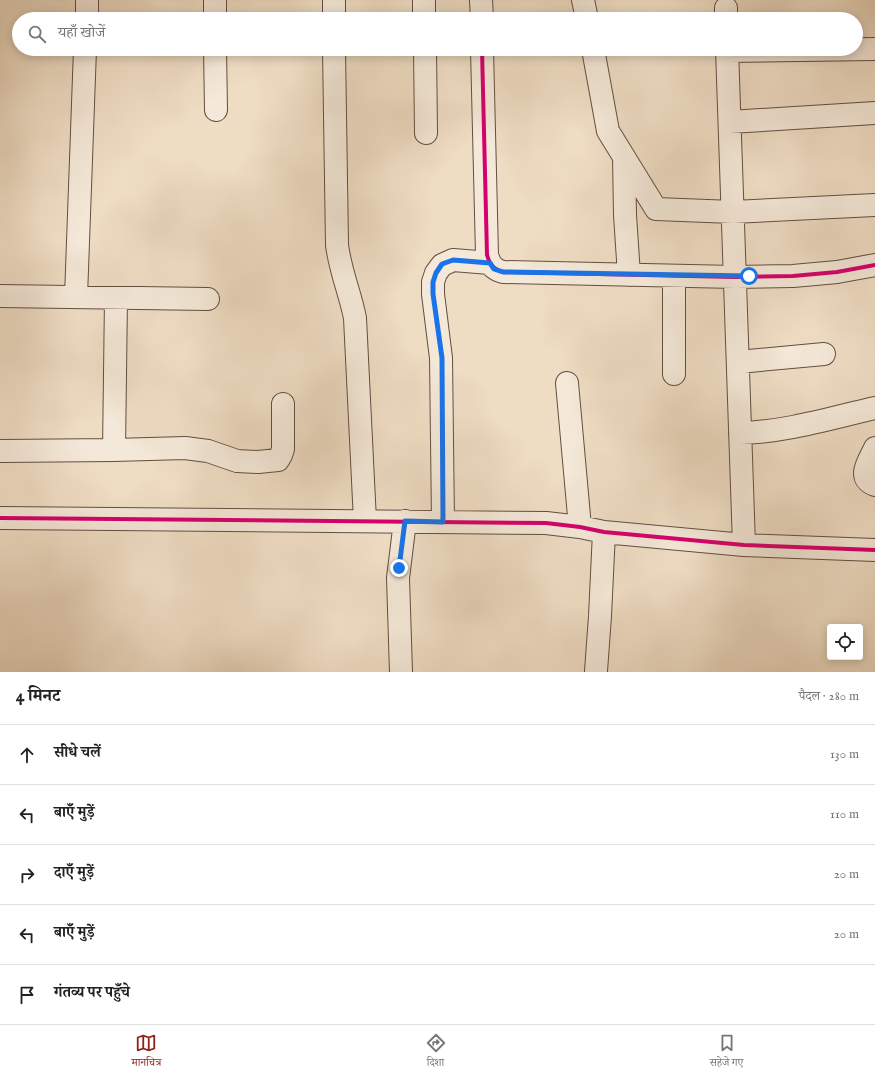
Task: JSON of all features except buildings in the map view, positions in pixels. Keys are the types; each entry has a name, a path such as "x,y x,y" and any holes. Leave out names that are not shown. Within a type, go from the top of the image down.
{"street":[{"path":"86,12 87,0"},
{"path":"215,0 215,12"},
{"path":"334,0 334,12"},
{"path":"424,0 424,12"},
{"path":"481,0 482,12"},
{"path":"583,0 586,12"},
{"path":"863,49 875,49"},
{"path":"76,297 85,56"},
{"path":"215,56 216,110"},
{"path":"334,56 337,245 339,259 355,318 365,521"},
{"path":"425,56 426,133"},
{"path":"482,56 487,255 494,269 503,272 735,277 816,274 875,265"},
{"path":"594,56 608,131 656,209 733,212 875,205"},
{"path":"727,56 744,545"},
{"path":"730,122 875,113"},
{"path":"624,157 625,215 629,275"},
{"path":"443,522 442,358 433,294 433,282 436,273 442,264 453,260 490,263"},
{"path":"674,276 674,374"},
{"path":"0,296 208,299"},
{"path":"114,450 116,298"},
{"path":"738,362 824,354"},
{"path":"567,382 580,527"},
{"path":"0,451 185,448 208,451 237,461 264,462 278,460 283,449 283,404"},
{"path":"740,433 762,433 780,430 875,408"},
{"path":"875,448 865,471 865,477 869,483 875,485"},
{"path":"0,518 546,523 580,527 604,532 744,545 875,550"},
{"path":"400,672 398,578 405,521"},
{"path":"596,671 604,532"}],"cycle path":[{"path":"482,56 487,255 494,268 503,272 735,277 793,276 837,272 875,265"},
{"path":"0,518 546,523 580,527 604,532 744,545 875,550"}],"route":[{"path":"399,568 405,521 443,522 442,358 433,294 433,282 436,273 442,264 453,260 490,263 494,269 503,272 735,277 749,276"}]}
